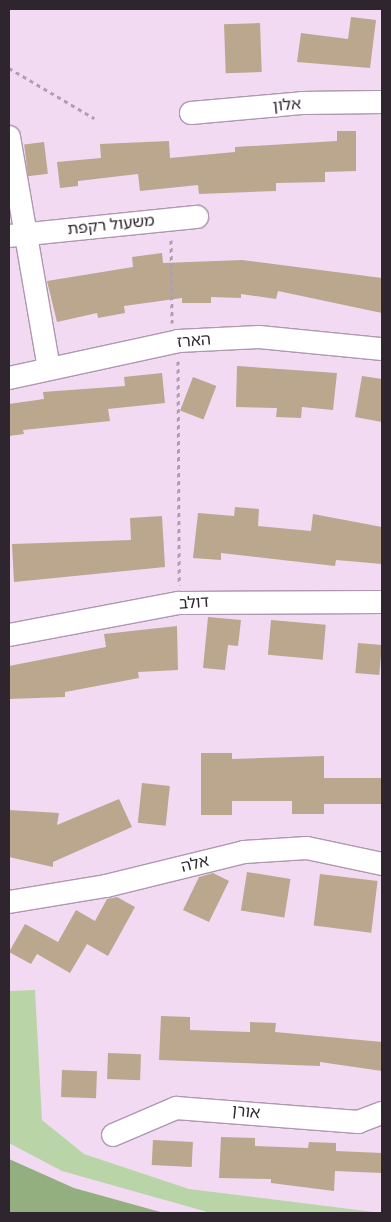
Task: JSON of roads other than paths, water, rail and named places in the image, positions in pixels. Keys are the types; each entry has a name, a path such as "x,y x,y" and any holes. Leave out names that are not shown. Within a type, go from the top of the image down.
{"street":[{"name":"אלון","path":"191,113 302,103 382,102"},
{"path":"9,137 17,235 49,368"},
{"name":"משעול רקפת","path":"17,235 196,217"},
{"name":"הארז","path":"9,378 175,342 259,337 382,349"},
{"name":"דולב","path":"9,635 179,603 382,602"},
{"name":"אלה","path":"9,902 18,904 106,886 244,852 307,848 382,864"},
{"name":"אורן","path":"113,1135 176,1108 358,1122 382,1112"}]}
